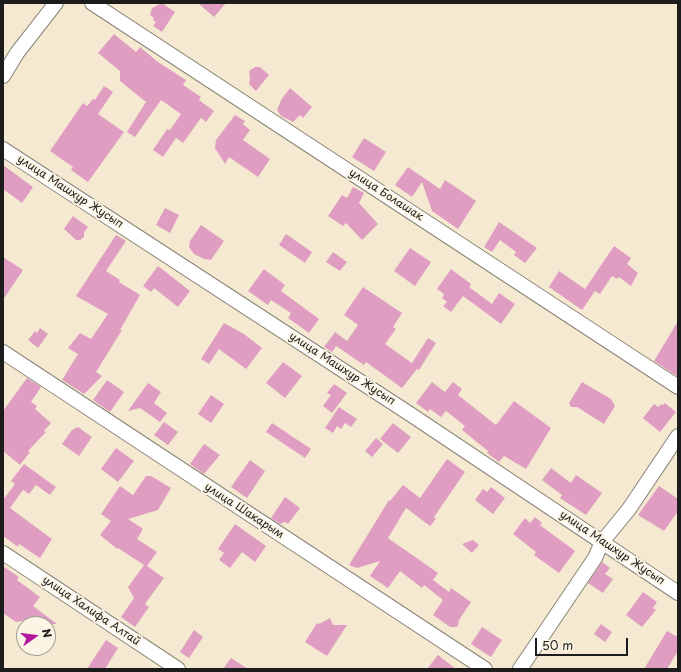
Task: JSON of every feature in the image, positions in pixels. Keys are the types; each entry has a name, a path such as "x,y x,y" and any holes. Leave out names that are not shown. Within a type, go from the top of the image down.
{"street":[{"path":"3,76 17,53 56,3"},
{"name":"улица Болашак","path":"92,3 678,387"},
{"name":"улица Машхур Жусып","path":"3,149 410,414 678,593"},
{"name":"улица Шакарым","path":"3,352 486,669"},
{"path":"520,669 595,558 602,542 637,497 678,436"},
{"name":"улица Халифа Алтай","path":"3,553 178,669"}],"building":[{"path":"162,3 175,12 162,32 153,26 156,22 150,15 152,8"},
{"path":"198,3 226,3 214,17"},
{"path":"114,34 136,52 140,47 158,62 186,80 183,85 201,97 199,100 214,111 206,122 201,118 183,143 176,138 163,157 153,150 167,129 170,130 181,114 161,100 135,137 127,132 146,102 120,81 120,71 98,53"},
{"path":"255,67 260,67 269,75 256,91 249,84 249,71"},
{"path":"104,86 113,92 98,114 124,132 88,182 71,170 73,167 50,151 83,103 87,106 93,99 95,100"},
{"path":"290,88 312,107 303,118 300,115 293,122 281,116 277,110 281,100"},
{"path":"235,115 245,121 243,124 250,130 243,140 270,159 258,177 229,157 225,164 215,148 216,140"},
{"path":"364,138 386,152 374,171 352,157"},
{"path":"3,165 33,187 22,203 3,189"},
{"path":"408,167 440,189 445,180 476,201 458,229 432,211 422,182 412,197 395,185"},
{"path":"353,187 364,193 359,203 378,224 362,240 346,223 343,226 328,216 342,195 347,198"},
{"path":"165,208 179,215 170,233 156,225"},
{"path":"73,216 88,227 84,232 84,237 80,240 76,240 64,229"},
{"path":"499,222 537,248 525,263 514,255 516,252 500,240 492,252 484,247"},
{"path":"201,225 224,241 211,260 204,259 194,254 189,247 190,241"},
{"path":"286,234 312,252 305,263 279,245"},
{"path":"116,235 126,241 106,271 120,280 119,282 140,295 120,330 122,330 96,372 102,376 84,394 62,380 78,354 68,348 80,333 91,339 108,314 76,296"},
{"path":"614,246 631,258 627,264 638,273 631,286 619,277 617,279 612,276 600,294 595,291 582,310 549,287 559,271 585,289"},
{"path":"410,248 431,262 415,286 394,271"},
{"path":"333,252 347,262 340,271 326,262"},
{"path":"3,257 23,270 3,300"},
{"path":"158,266 190,291 178,307 154,288 151,292 143,286"},
{"path":"264,269 285,285 281,291 319,319 309,333 288,318 291,313 271,300 268,305 248,291"},
{"path":"451,269 471,284 469,287 492,304 499,293 515,304 501,324 463,296 451,312 443,306 447,302 442,298 444,294 437,289"},
{"path":"363,287 402,313 393,327 396,329 385,344 412,363 428,338 436,343 419,370 417,369 402,388 366,362 364,365 336,346 332,352 324,347 335,332 347,341 358,325 344,315"},
{"path":"678,321 678,377 654,361"},
{"path":"224,323 244,334 262,348 246,369 219,349 209,364 201,359"},
{"path":"40,328 48,334 38,348 28,340 35,331 37,333"},
{"path":"283,362 302,376 285,398 266,383"},
{"path":"27,378 41,387 31,402 37,406 35,409 51,423 44,431 46,432 28,451 30,452 20,465 3,451 3,411"},
{"path":"107,380 124,392 110,412 93,400"},
{"path":"432,382 445,392 453,382 462,389 458,395 496,425 514,401 551,428 526,469 504,456 499,462 462,430 465,426 446,411 441,417 430,409 428,412 416,403"},
{"path":"582,382 611,399 615,406 604,424 577,407 571,407 569,403"},
{"path":"148,383 161,392 154,403 167,413 160,422 140,408 128,411"},
{"path":"334,384 347,393 332,413 323,406 331,395 327,393"},
{"path":"211,395 224,404 211,423 198,414"},
{"path":"665,403 676,412 660,432 643,418 654,404 658,407"},
{"path":"339,407 357,419 351,427 345,423 341,429 337,426 333,433 325,428"},
{"path":"164,422 178,432 168,445 154,435"},
{"path":"272,423 311,449 305,458 266,432"},
{"path":"393,423 411,437 398,453 380,439"},
{"path":"78,427 92,437 79,456 62,444 72,430"},
{"path":"376,438 383,444 372,457 365,451"},
{"path":"204,444 220,455 204,474 190,464"},
{"path":"116,448 134,461 118,482 101,469"},
{"path":"447,459 465,472 434,517 436,519 430,526 406,508 388,538 438,573 433,580 449,592 451,588 471,602 459,620 458,626 455,627 450,627 433,615 443,600 424,585 422,588 400,571 388,588 370,576 380,561 357,568 349,565 389,500 390,501 403,485 420,498"},
{"path":"250,460 265,471 247,498 231,487"},
{"path":"24,464 56,487 50,495 36,485 29,494 23,490 10,508 52,539 40,558 19,544 18,547 3,536 3,500 15,484 11,481"},
{"path":"551,468 571,483 576,475 602,493 586,515 560,498 562,495 542,480"},
{"path":"146,476 151,476 171,488 158,510 128,519 143,529 137,539 157,552 147,566 164,578 145,604 149,607 135,627 121,617 134,598 128,587 144,565 118,548 117,549 100,535 111,521 101,514 120,486 133,495"},
{"path":"659,486 678,499 678,511 664,531 638,515"},
{"path":"491,487 505,498 493,514 475,500 483,489 487,492"},
{"path":"285,497 300,508 288,524 285,522 280,524 271,518"},
{"path":"535,517 542,523 540,525 575,551 559,573 534,555 536,552 513,534 525,518 530,523"},
{"path":"235,524 266,546 255,562 242,552 230,568 219,560 224,553 218,549"},
{"path":"473,540 479,545 472,553 462,544"},
{"path":"602,562 610,568 605,574 613,579 603,593 588,583"},
{"path":"3,566 19,577 17,580 40,597 33,606 46,616 16,616 16,622 3,613"},
{"path":"643,592 657,602 653,608 656,610 642,627 626,615"},
{"path":"330,618 333,625 347,625 327,656 305,642 317,623 319,624"},
{"path":"601,624 612,632 605,642 594,634"},
{"path":"482,627 502,640 491,657 471,644"},
{"path":"194,630 203,637 189,658 180,652"},
{"path":"667,631 678,637 678,651 667,669 644,669"},
{"path":"106,640 118,648 105,669 87,669"},
{"path":"438,655 456,669 427,669"},
{"path":"231,658 248,669 223,669"}]}
